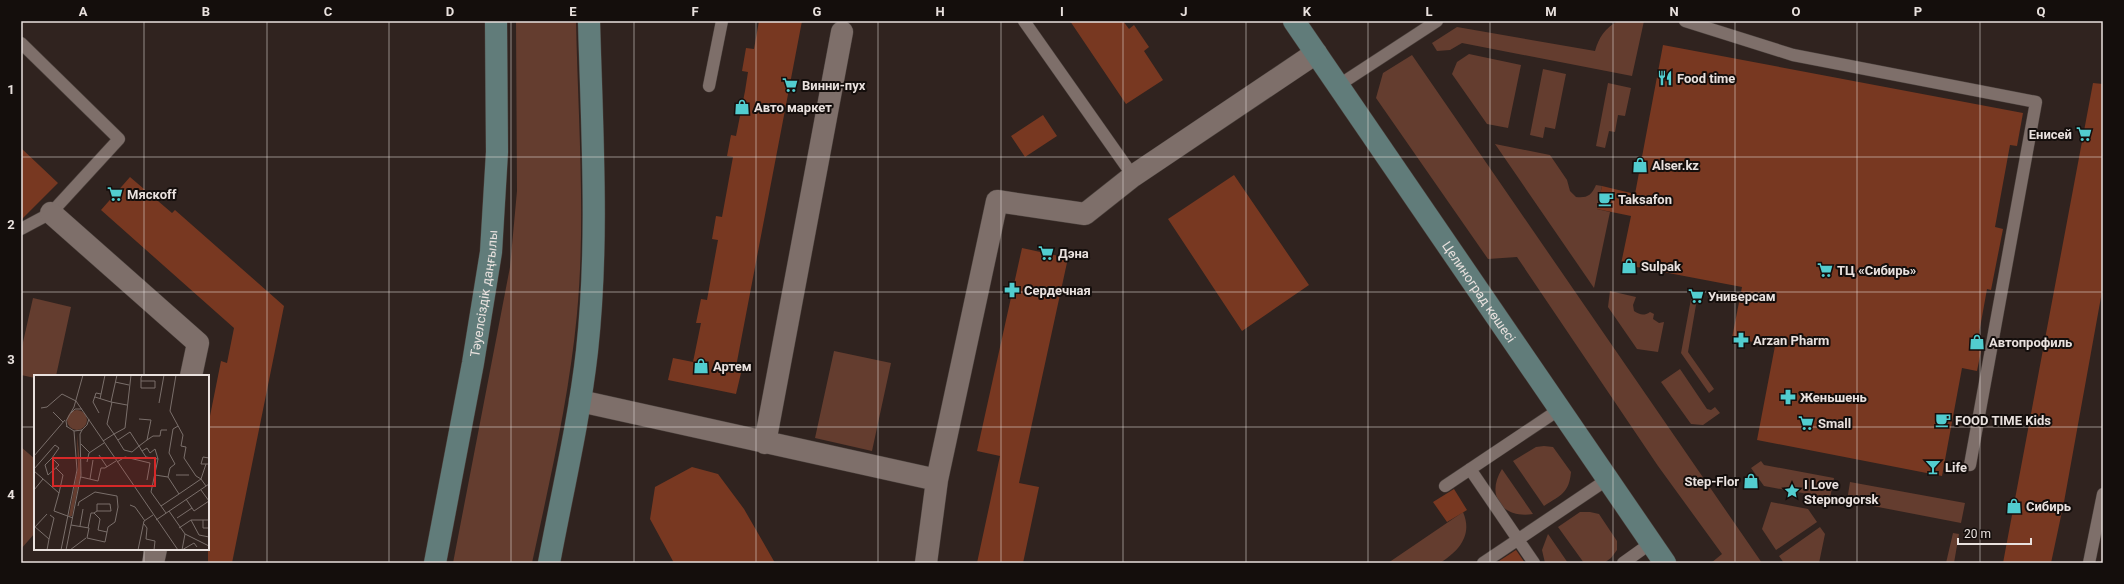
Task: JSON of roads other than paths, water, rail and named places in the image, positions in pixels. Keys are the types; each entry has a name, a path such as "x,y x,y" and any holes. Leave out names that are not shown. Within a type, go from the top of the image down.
{"street":[{"name":"Тәуелсіздік даңғылы","path":"435,563 474,363 491,252 497,152 496,21"},
{"path":"549,563 580,401 587,351 594,200 589,21"},
{"name":"Целиноград көшесі","path":"1294,21 1665,563"},
{"path":"765,443 842,32"},
{"path":"926,563 937,480 997,201 1085,214 1133,176 1316,53"},
{"path":"51,213 198,343 191,375"},
{"path":"580,401 937,480"},
{"path":"153,563 156,550"}],"lane":[{"path":"709,86 722,21"},
{"path":"1024,21 1133,176"},
{"path":"1339,85 1437,21"},
{"path":"1685,21 1793,55 2036,102 1970,465"},
{"path":"21,43 119,139 51,213 21,229"},
{"path":"1445,486 1560,409"},
{"path":"1470,469 1534,563"},
{"path":"1488,562 1608,479"},
{"path":"2089,563 2103,494"},
{"path":"1623,563 1651,543"}],"place":[{"name":"Food time","path":"1665,78"},
{"name":"Винни-пух","path":"790,85"},
{"name":"Авто маркет","path":"742,107"},
{"name":"Енисей","path":"2084,134"},
{"name":"Alser.kz","path":"1640,165"},
{"name":"Мяскoff","path":"115,194"},
{"name":"Taksafon","path":"1606,199"},
{"name":"Дэна","path":"1046,253"},
{"name":"Sulpak","path":"1629,266"},
{"name":"ТЦ «Сибирь»","path":"1825,270"},
{"name":"Сердечная","path":"1012,290"},
{"name":"Универсам","path":"1696,296"},
{"name":"Arzan Pharm","path":"1741,340"},
{"name":"Автопрофиль","path":"1977,342"},
{"name":"Артем","path":"701,366"},
{"name":"Женьшень","path":"1788,397"},
{"name":"FOOD TIME Kids","path":"1943,420"},
{"name":"Small","path":"1806,423"},
{"name":"Life","path":"1933,467"},
{"name":"Step-Flor","path":"1751,481"},
{"name":"I Love Stepnogorsk","path":"1792,491"},
{"name":"Сибирь","path":"2014,506"}]}
